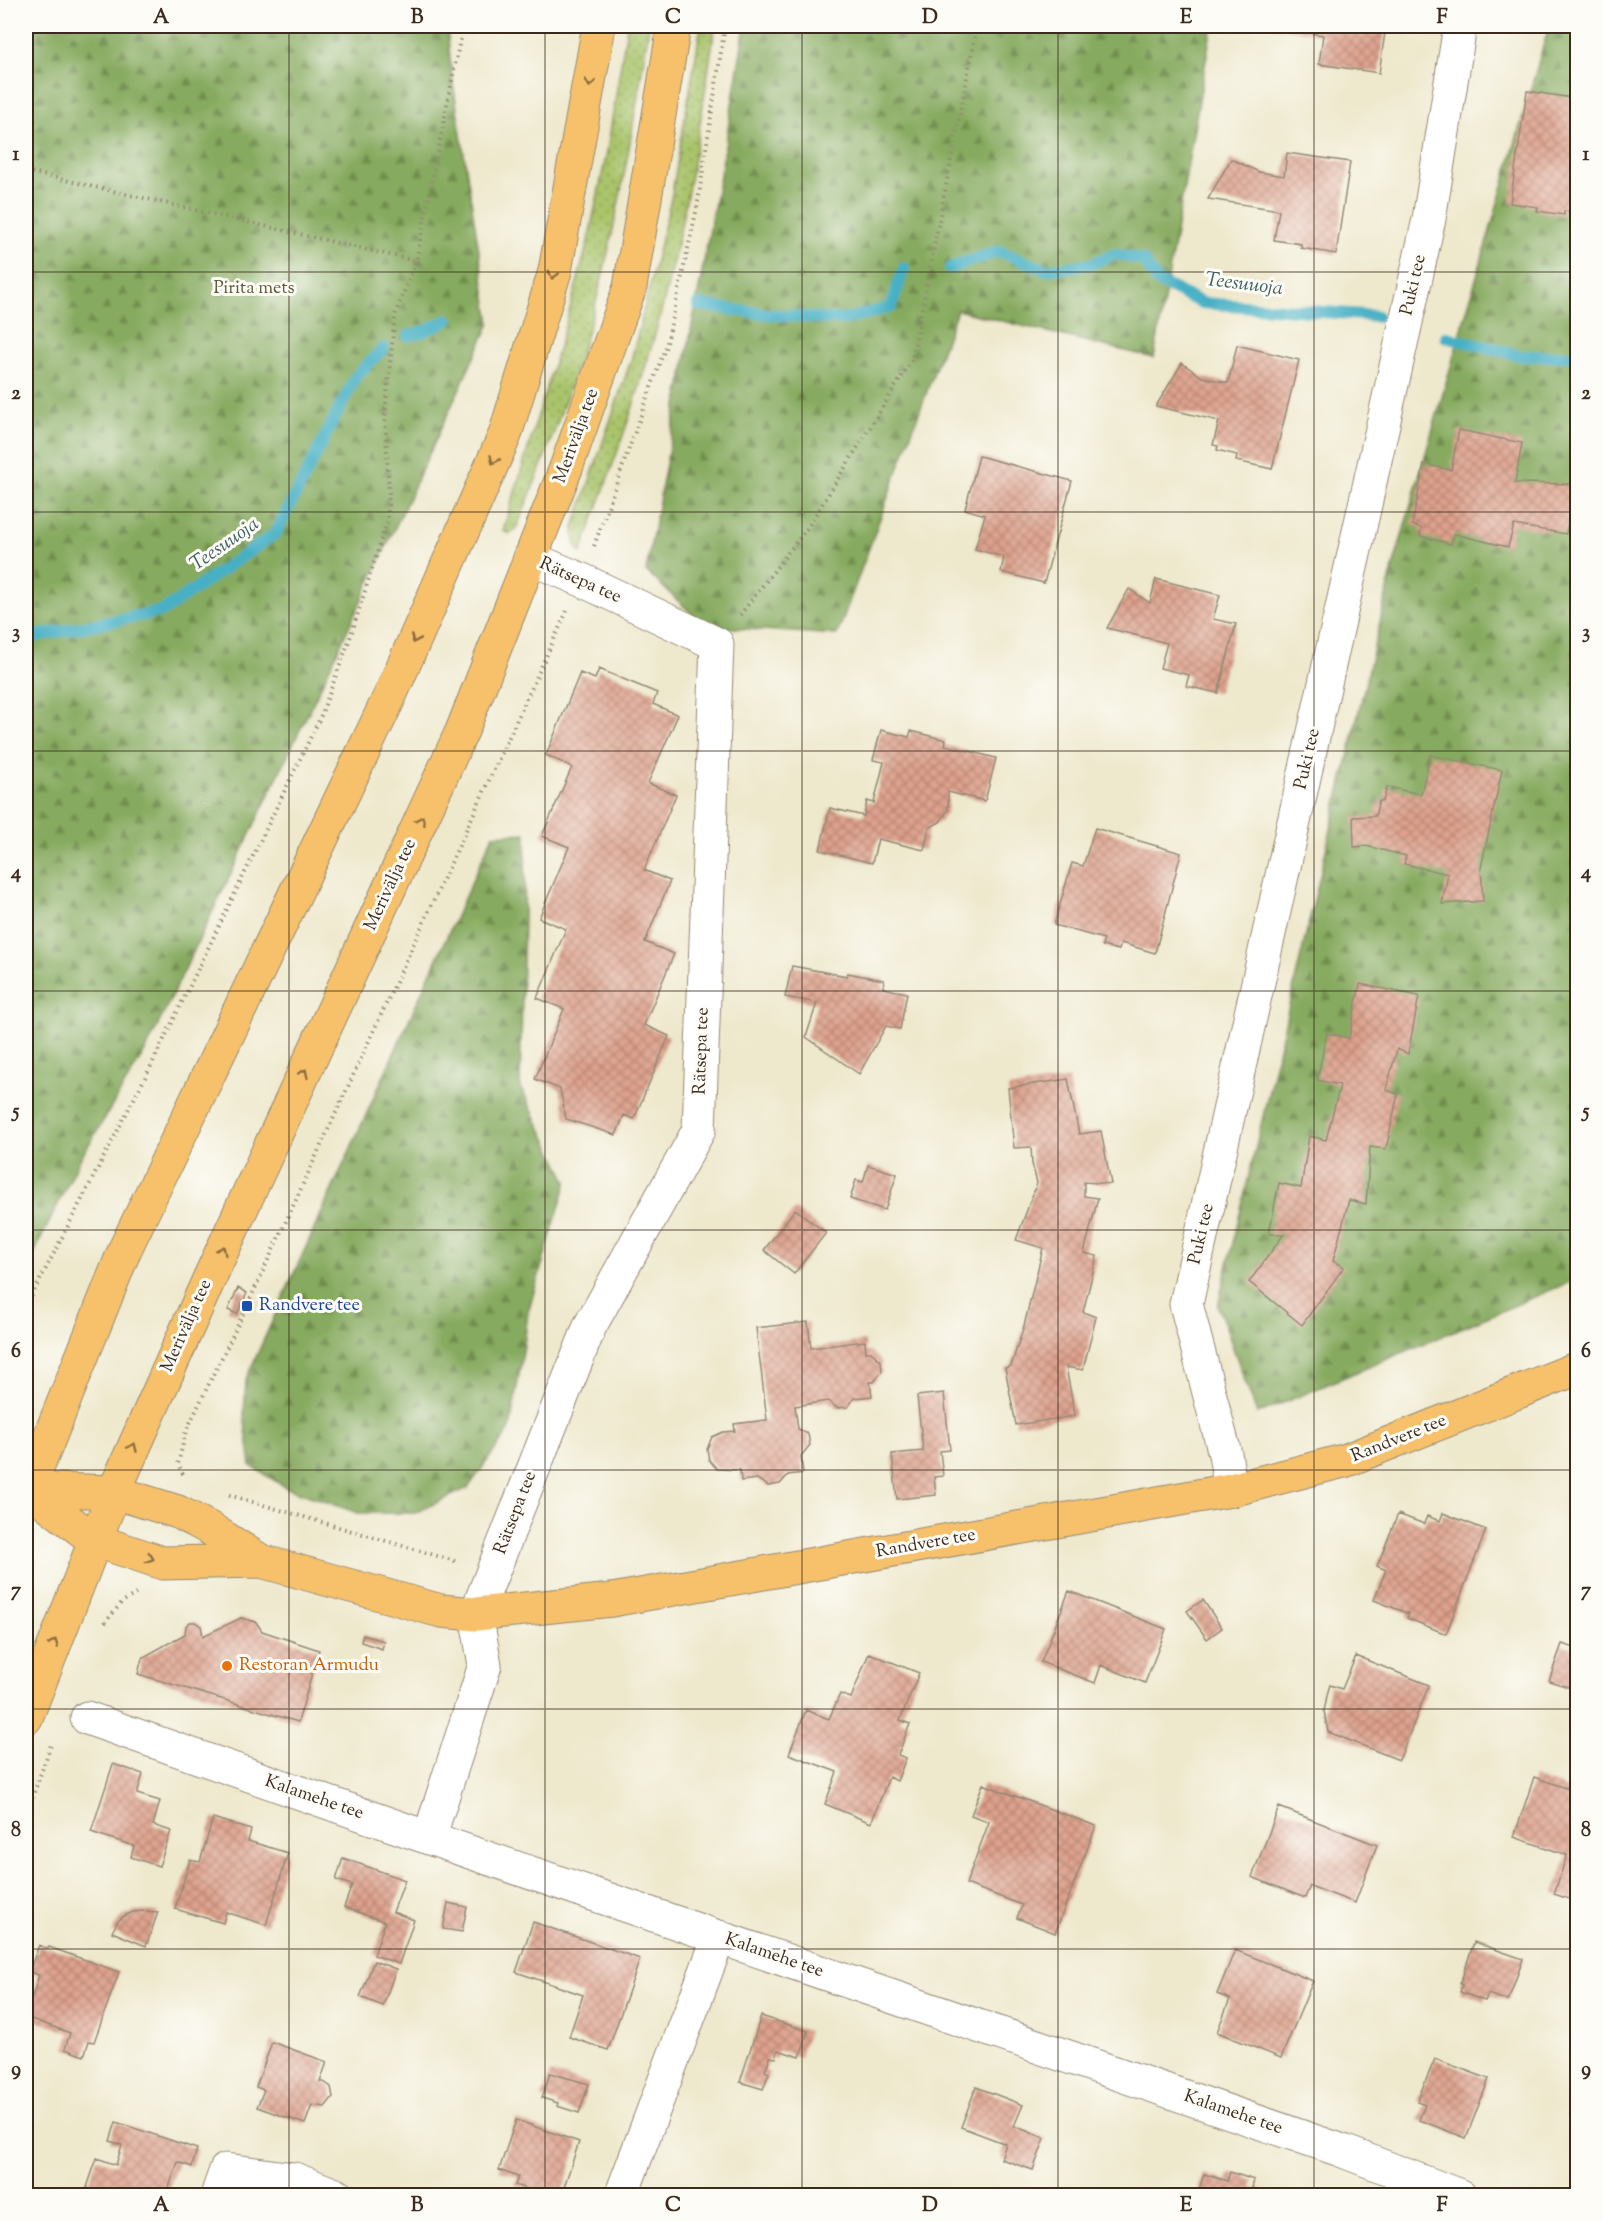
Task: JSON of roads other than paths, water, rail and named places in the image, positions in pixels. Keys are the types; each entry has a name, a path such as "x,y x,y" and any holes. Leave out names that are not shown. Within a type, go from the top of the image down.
{"main road":[{"path":"27,1492 125,1249 389,698 506,435 555,271 599,26"},
{"name":"Merivälja tee","path":"26,1718 114,1492 210,1277 462,731 566,468 630,287 674,26"},
{"name":"Randvere tee","path":"27,1492 94,1540 163,1563 261,1561 441,1611 476,1614 612,1600 1232,1490 1347,1460 1578,1368"},
{"name":"Randvere tee","path":"27,1492 114,1492 178,1512 209,1528 261,1561"}],"street":[{"name":"Puki tee","path":"1232,1490 1225,1454 1186,1304 1429,219 1460,26"},
{"name":"Rätsepa tee","path":"476,1614 590,1326 699,1130 717,645 582,579 530,558"},
{"path":"429,1838 485,1665 476,1614"},
{"name":"Kalamehe tee","path":"87,1718 429,1838 1343,2151 1460,2196"},
{"path":"621,2196 719,1937"},
{"path":"217,2196 226,2170 294,2180 339,2196"}],"waterway":[{"name":"Teesuuoja","path":"950,268 999,251 1046,270 1091,264 1115,254 1143,260 1157,281 1202,303 1377,316"},
{"name":"Teesuuoja","path":"698,305 766,314 847,319 891,307 904,268"},
{"name":"Teesuuoja","path":"408,336 448,320"},
{"name":"Teesuuoja","path":"1446,337 1522,356 1578,356"},
{"name":"Teesuuoja","path":"26,638 163,611 276,533 356,376 384,348"}],"place":[{"name":"Randvere tee","path":"247,1306"},
{"name":"Restoran Armudu","path":"227,1666"}],"park label":[{"name":"Pirita mets","path":"254,289"}]}
